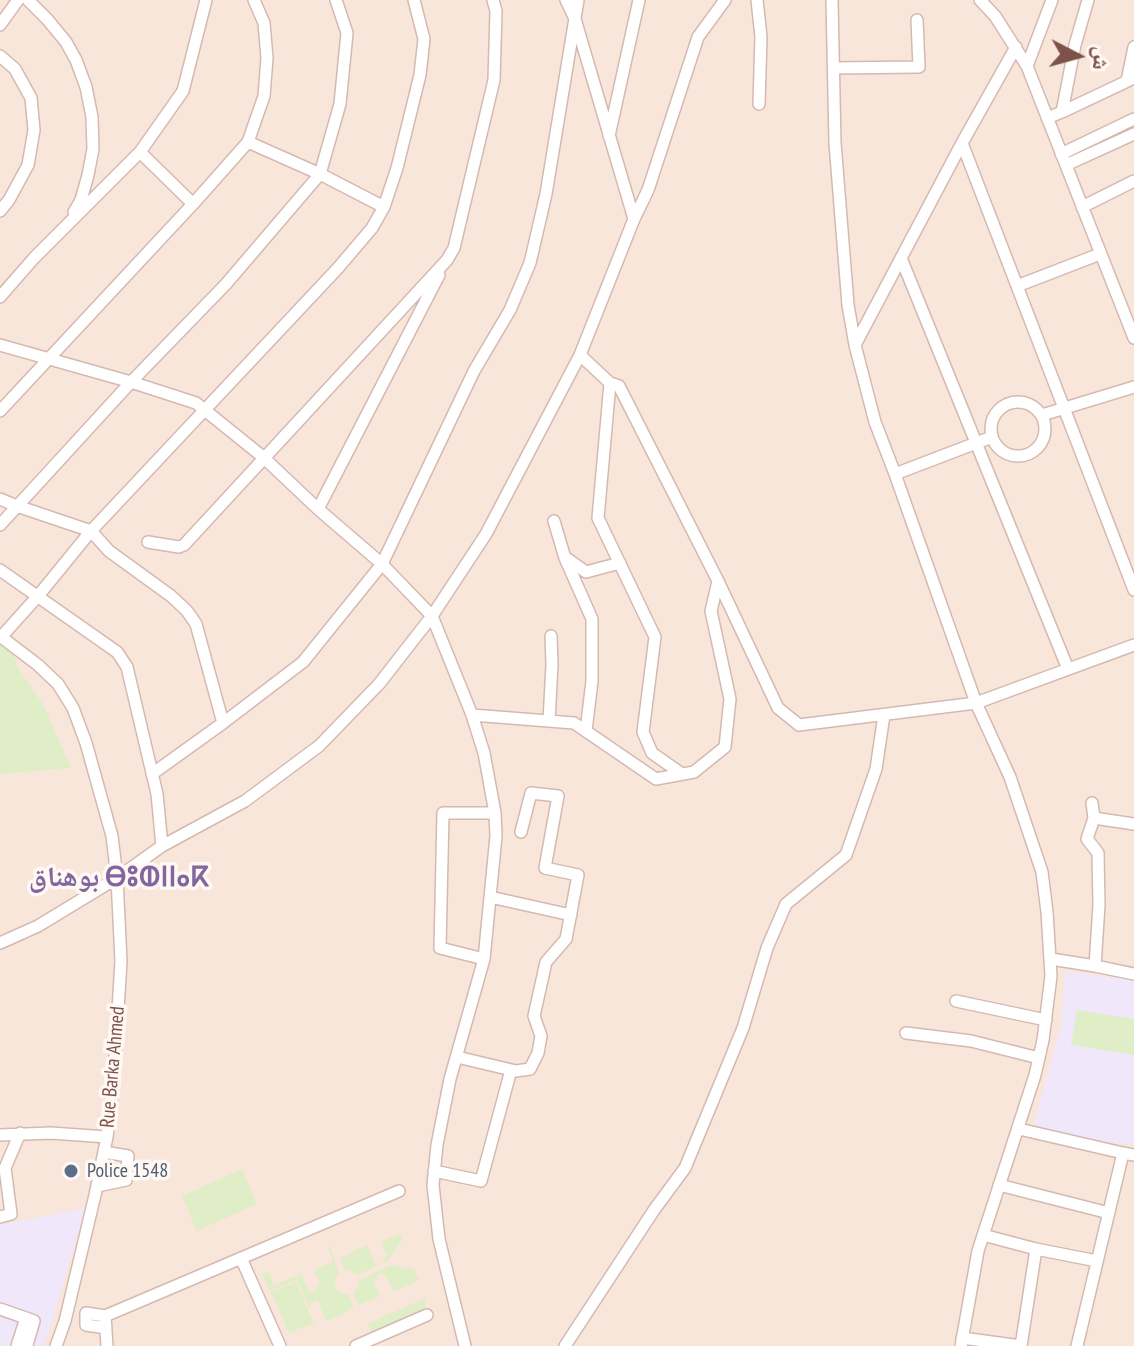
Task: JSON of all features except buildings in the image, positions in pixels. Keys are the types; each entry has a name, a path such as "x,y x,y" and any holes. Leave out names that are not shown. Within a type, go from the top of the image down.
{"street":[{"path":"0,25 18,0"},
{"path":"28,0 66,42 76,60 92,117 93,149 88,175 81,200 68,223"},
{"path":"0,297 34,258 140,152 183,91 206,0"},
{"path":"0,411 248,142 264,96 267,58 264,23 254,0"},
{"path":"0,525 226,284 320,174 340,104 347,33 336,0"},
{"path":"0,636 38,596 91,531 372,228 384,207 397,168 423,55 424,39 414,0"},
{"path":"318,509 454,248 494,80 496,11 493,0"},
{"path":"566,0 575,19 634,219"},
{"path":"152,774 303,662 382,564 474,371 510,310 530,263 546,194 578,0"},
{"path":"609,138 639,0"},
{"path":"0,943 38,926 117,878 162,846 245,801 319,746 379,684 432,616 486,534 580,355 648,190 698,37 725,0"},
{"path":"757,0 761,37 759,104"},
{"path":"832,0 835,143 846,290 855,345 875,422 976,703 1010,777 1042,872 1051,959 1039,1058 978,1251 961,1342 1022,1346 1036,1249"},
{"path":"980,0 995,16 1027,66 1134,338"},
{"path":"1027,66 1052,0"},
{"path":"1062,112 1075,45 1088,0"},
{"path":"834,68 919,67 917,20"},
{"path":"855,345 1016,47"},
{"path":"1047,118 1131,79 1134,47"},
{"path":"0,56 15,69 31,98 34,130 28,165 0,211"},
{"path":"1064,159 1134,119"},
{"path":"1064,159 1134,134"},
{"path":"248,142 384,207"},
{"path":"962,143 1134,590"},
{"path":"140,152 193,204"},
{"path":"1082,207 1134,181"},
{"path":"1017,286 1100,254"},
{"path":"901,258 1068,669"},
{"path":"148,542 179,547 184,545 447,260"},
{"path":"0,345 196,403 263,457 382,564 432,616 472,715 484,753 495,813 496,836 484,959 437,1145 433,1185 439,1239 465,1346"},
{"path":"580,355 610,383 619,386 718,581 778,708 799,725 976,703 1134,645"},
{"path":"610,383 598,518 655,637 643,732 652,753 682,774"},
{"path":"1042,415 1134,387"},
{"path":"1012,402 1029,403 1042,415 1045,433 1042,442 1029,454 1011,455 996,445 992,437 993,419 1012,402"},
{"path":"895,474 992,437"},
{"path":"0,499 91,531 109,551 187,611 196,624 223,723"},
{"path":"554,521 565,558 592,619 592,681 586,731"},
{"path":"565,558 586,572 620,563"},
{"path":"0,570 117,652 127,667 157,794 162,846"},
{"path":"472,715 574,723 656,779 694,772 725,747 730,699 711,611 718,581"},
{"name":"Rue Barka Ahmed","path":"0,636 58,684 73,708 112,836 117,878 121,961 107,1137 65,1321 56,1346"},
{"path":"549,721 551,636"},
{"path":"565,1346 685,1168 743,1028 767,948 786,904 846,855 876,769 884,715"},
{"path":"457,1057 511,1070 530,1069 538,1053 541,1036 534,1016 546,962 566,939 578,875 545,868 558,796 531,793 521,832"},
{"path":"1092,803 1094,818 1087,839 1098,853 1095,966"},
{"path":"484,959 440,948 443,813 495,813"},
{"path":"1094,818 1134,824"},
{"path":"490,897 571,915"},
{"path":"1051,959 1134,974"},
{"path":"956,1001 1046,1020"},
{"path":"906,1033 971,1041 1039,1058"},
{"path":"434,1171 481,1181 511,1070"},
{"path":"1019,1129 1129,1154 1109,1213 1077,1346"},
{"path":"0,1217 11,1214 3,1164 20,1133"},
{"path":"0,1135 51,1133 107,1137"},
{"path":"97,1186 126,1180 128,1156 104,1152"},
{"path":"999,1185 1109,1213"},
{"path":"107,1346 106,1322 241,1258 399,1191"},
{"path":"983,1235 1097,1261"},
{"path":"241,1258 280,1346"},
{"path":"0,1309 34,1321 27,1345 18,1344"},
{"path":"356,1346 427,1315"}],"shaded area":[{"path":"0,0 1134,0 1134,1346 0,1346"},
{"path":"1066,971 1134,980 1134,1145 1032,1131 1060,1030"},
{"path":"85,1208 43,1346 0,1346 0,1225"}],"green space":[{"path":"0,644 14,653 17,666 44,706 71,768 0,774"},
{"path":"1077,1010 1134,1019 1134,1055 1071,1045"},
{"path":"242,1169 257,1204 197,1231 182,1196"},
{"path":"401,1233 403,1238 388,1261 357,1275 344,1270 340,1258 367,1245 376,1265 384,1262 383,1258 387,1256 381,1242"},
{"path":"329,1245 339,1272 335,1287 340,1293 349,1295 354,1307 326,1321 318,1300 310,1303 309,1307 297,1280 270,1291 262,1274 268,1271 274,1286 301,1273 310,1293 317,1291 316,1286 320,1284 314,1270 333,1262"},
{"path":"391,1265 414,1269 419,1280 394,1292 384,1273 377,1275 378,1279 374,1281 380,1296 359,1305 353,1293 359,1280"},
{"path":"296,1282 314,1323 289,1333 271,1292"},
{"path":"426,1298 425,1311 371,1332 368,1323"}],"place":[{"name":"Police 1548","path":"71,1171"}],"district":[{"name":"بوهناق ⴱⵓⵀⵏⵏⴰⴽ","path":"119,878"}]}
